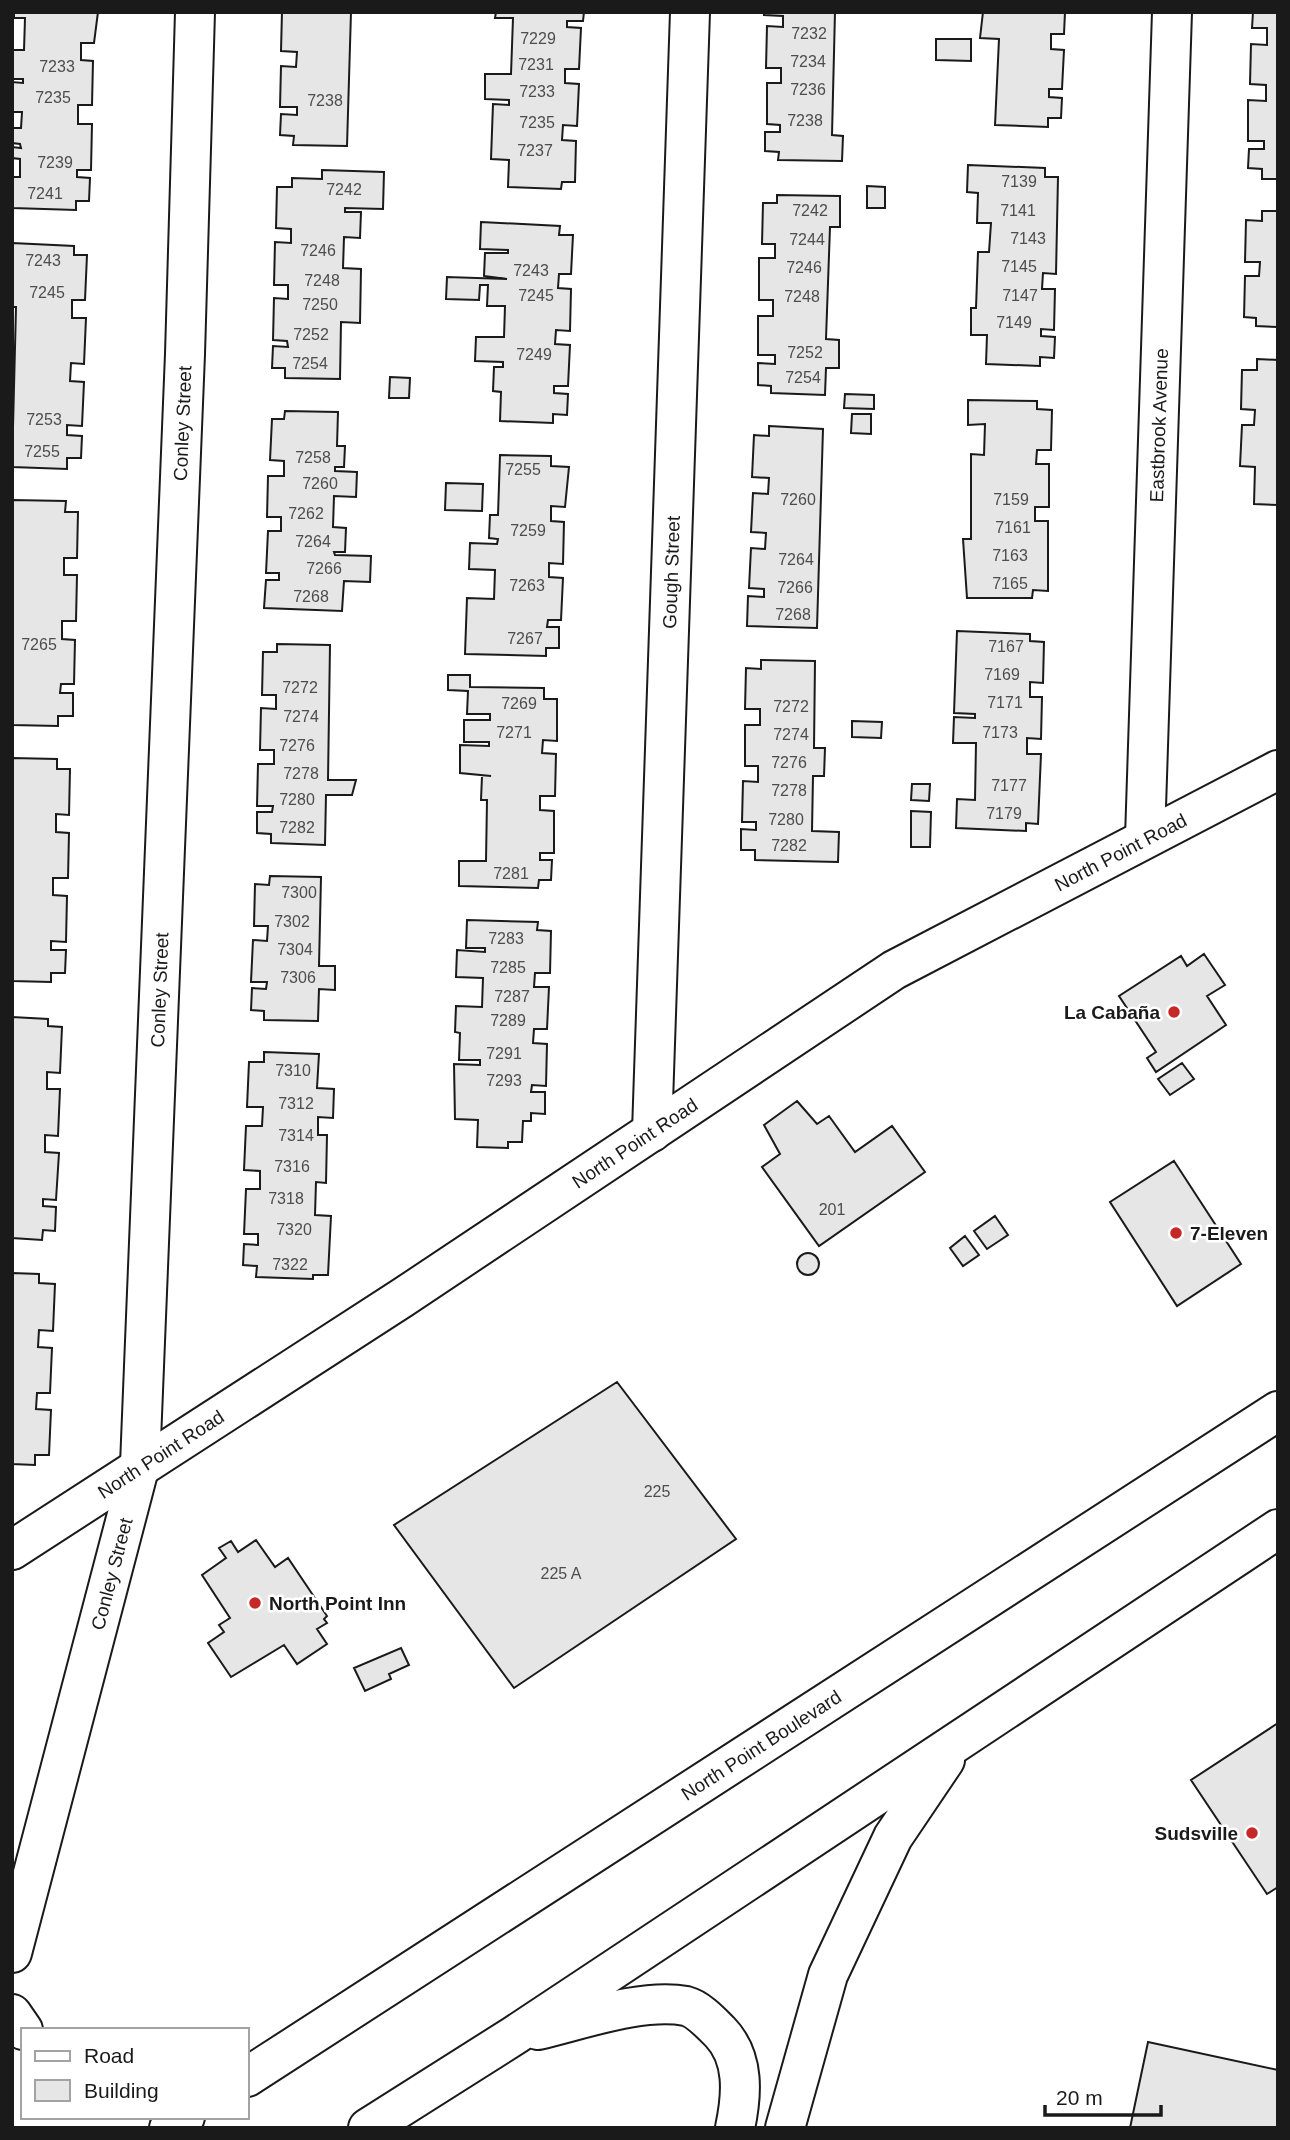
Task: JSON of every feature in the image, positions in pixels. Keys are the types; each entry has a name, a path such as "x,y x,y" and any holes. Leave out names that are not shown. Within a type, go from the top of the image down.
{"street":[{"name":"Conley Street","path":"12,1953 140,1465 185,354 195,12"},
{"name":"Gough Street","path":"652,1132 691,12"},
{"name":"Eastbrook Avenue","path":"1145,838 1172,12"},
{"name":"North Point Road","path":"12,1550 402,1298 894,970 1278,770"},
{"name":"North Point Boulevard","path":"248,2076 1278,1411"},
{"path":"368,2128 515,2035 1278,1529"},
{"path":"785,2128 828,1975 893,1837 956,1744"},
{"path":"515,2035 649,2005 688,2007 710,2022 731,2044 742,2092 735,2128"}],"building":[{"path":"14,12 98,12 94,43 81,43 81,60 93,61 92,105 78,105 78,124 92,124 91,170 77,170 77,177 90,178 89,201 76,201 76,210 12,208 12,177 20,177 20,159 12,158 12,147 21,148 20,144 12,143 12,128 21,128 22,112 12,112 12,82 23,83 23,79 12,79 12,50 24,50 25,18 14,18"},
{"path":"282,12 351,12 347,146 293,145 294,136 280,135 281,114 297,115 297,107 280,107 281,66 296,67 297,52 281,51"},
{"path":"496,12 584,12 583,21 567,21 567,27 581,28 579,69 565,69 565,83 579,84 577,126 563,125 562,140 576,141 575,182 562,182 561,189 508,187 509,160 491,159 493,104 509,105 509,100 485,99 485,74 511,74 513,18 495,18"},
{"path":"764,12 835,12 832,135 843,136 842,161 778,160 779,152 765,151 765,132 780,132 780,125 767,124 767,83 781,83 781,68 766,68 767,26 783,27 783,16 764,15"},
{"path":"983,12 1065,12 1064,34 1051,34 1051,49 1064,50 1062,89 1049,89 1049,97 1062,98 1061,118 1048,118 1048,127 995,125 999,39 980,38"},
{"path":"1253,12 1278,12 1278,179 1262,179 1262,169 1248,168 1249,149 1264,149 1264,141 1248,141 1248,100 1266,101 1266,85 1250,84 1251,44 1267,45 1267,28 1252,28"},
{"path":"936,39 971,39 971,61 936,60"},
{"path":"968,165 1045,168 1045,177 1058,177 1056,274 1043,273 1042,289 1055,289 1054,330 1041,329 1041,336 1055,337 1054,358 1040,357 1040,366 986,364 987,335 971,335 971,308 976,308 978,252 989,252 991,223 977,223 978,193 967,192"},
{"path":"322,170 384,172 383,209 345,208 345,212 361,212 360,238 344,237 343,268 361,269 360,323 341,322 340,379 285,378 285,368 272,368 273,346 288,347 287,341 273,340 274,298 288,299 288,285 274,285 275,242 291,243 291,229 276,228 277,187 292,187 292,178 322,179"},
{"path":"867,186 885,187 885,208 867,208"},
{"path":"777,195 840,196 840,227 830,227 826,339 839,340 839,368 826,368 825,395 771,393 771,386 758,385 758,363 775,364 775,355 758,355 758,316 773,316 773,300 759,300 759,258 775,258 775,244 762,244 763,203 777,203"},
{"path":"1262,211 1278,211 1278,327 1256,326 1256,318 1244,317 1245,276 1259,276 1260,262 1245,262 1246,220 1262,221"},
{"path":"481,222 560,226 559,235 573,235 571,274 559,274 558,288 571,289 570,331 556,330 555,344 570,345 568,386 554,386 554,393 568,394 567,415 553,414 553,423 500,421 501,392 493,391 494,367 503,367 503,362 475,361 476,337 504,337 505,306 487,306 488,285 480,285 479,300 446,299 447,277 507,279 484,276 485,253 508,253 508,250 480,249"},
{"path":"12,243 74,246 74,255 87,255 85,300 72,300 72,318 86,318 84,364 71,363 70,381 84,382 82,426 67,425 67,435 82,436 81,458 67,458 67,469 12,467 16,307 12,307"},
{"path":"1257,359 1278,360 1278,505 1254,504 1255,467 1240,466 1242,425 1254,425 1255,410 1241,409 1242,370 1257,370"},
{"path":"390,377 410,378 409,398 389,398"},
{"path":"845,394 874,395 874,409 844,408"},
{"path":"968,400 1037,401 1037,409 1052,410 1051,450 1037,450 1036,464 1049,464 1049,507 1035,507 1035,521 1048,521 1048,591 1033,590 1032,598 967,598 963,539 971,539 971,454 984,455 985,424 968,425"},
{"path":"285,411 338,412 337,446 345,446 344,467 335,467 335,471 357,472 356,497 334,496 333,527 346,528 345,552 334,552 335,555 371,556 370,582 344,581 342,611 264,608 266,580 279,580 279,573 266,573 268,531 281,531 281,517 267,517 268,476 284,476 284,461 270,460 272,419 284,419"},
{"path":"852,414 871,414 871,434 851,433"},
{"path":"769,426 823,429 817,628 747,626 748,596 764,597 764,589 749,588 751,548 765,549 766,533 751,532 753,493 768,494 769,478 752,477 754,435 769,436"},
{"path":"500,455 551,456 551,466 569,467 565,507 551,506 551,521 564,522 563,564 549,563 549,577 563,578 561,620 548,620 547,627 559,627 559,648 546,648 546,656 465,654 467,598 494,599 495,570 469,569 470,543 497,544 498,539 489,538 490,515 498,515"},
{"path":"446,483 483,484 482,511 445,510"},
{"path":"12,500 66,501 65,512 78,512 77,558 64,558 64,575 77,575 76,621 62,621 62,639 75,640 74,684 61,684 60,693 73,693 73,716 58,716 58,726 12,725"},
{"path":"957,631 1030,634 1030,641 1044,642 1043,683 1030,682 1030,697 1042,697 1041,739 1027,738 1027,754 1041,754 1038,824 1026,823 1026,831 956,828 957,799 975,800 976,743 953,743 954,717 975,718 975,714 954,713"},
{"path":"277,644 330,645 328,780 356,780 352,795 326,795 325,845 271,843 271,834 257,833 257,812 272,812 273,806 257,806 258,764 274,764 274,750 260,750 261,708 276,709 276,695 262,695 263,652 277,652"},
{"path":"761,660 815,661 814,748 825,748 824,776 813,776 812,831 839,832 838,862 755,860 755,850 741,850 741,829 756,830 756,822 742,822 743,781 758,782 758,766 745,766 745,725 760,725 760,709 745,709 746,668 761,669"},
{"path":"448,675 470,675 470,687 544,688 544,699 557,699 557,741 543,740 542,753 556,754 555,796 540,796 540,810 554,811 554,853 540,853 540,860 552,860 551,880 539,880 538,888 459,886 459,861 486,861 487,800 481,800 482,776 491,776 460,773 460,745 489,746 489,742 464,742 464,720 490,720 490,714 467,714 468,691 448,690"},
{"path":"852,721 882,722 881,738 852,737"},
{"path":"12,758 57,759 57,769 70,769 69,815 56,814 56,832 69,833 68,878 53,878 53,895 67,896 66,942 51,941 51,950 66,950 65,973 51,973 51,982 12,981"},
{"path":"912,784 930,784 929,801 911,800"},
{"path":"911,811 931,812 930,847 911,847"},
{"path":"270,876 321,877 319,966 335,966 335,990 319,989 318,1021 264,1020 264,1011 251,1010 252,988 266,989 267,982 251,982 253,940 267,941 268,926 254,926 255,884 269,885"},
{"path":"467,920 538,922 537,930 551,931 550,973 535,973 534,987 549,987 547,1029 534,1029 533,1043 547,1044 546,1086 532,1085 531,1092 545,1092 545,1114 531,1113 531,1121 523,1121 522,1142 508,1142 508,1148 477,1147 478,1120 455,1119 454,1064 480,1065 480,1060 459,1060 460,1033 455,1032 456,1006 482,1007 483,978 456,977 457,950 485,952 485,948 466,948"},
{"name":"La Cabaña","path":"1204,954 1225,985 1207,996 1226,1025 1156,1072 1147,1058 1156,1052 1119,996 1181,956 1187,966"},
{"path":"12,1017 48,1019 48,1026 62,1027 60,1073 47,1072 47,1089 60,1089 58,1136 45,1135 45,1152 59,1153 56,1200 43,1199 43,1206 56,1207 55,1231 43,1230 42,1240 12,1238"},
{"path":"264,1052 319,1054 317,1088 334,1089 333,1118 318,1117 318,1135 327,1135 326,1183 316,1182 315,1215 331,1216 328,1275 313,1275 313,1279 256,1277 257,1266 243,1265 244,1244 258,1245 258,1234 244,1234 246,1189 260,1189 260,1171 244,1170 246,1126 262,1126 263,1107 247,1107 249,1062 264,1062"},
{"path":"1182,1063 1194,1079 1170,1095 1158,1079"},
{"path":"797,1101 817,1124 829,1116 855,1152 892,1126 925,1172 819,1246 762,1167 780,1154 764,1125"},
{"name":"7-Eleven","path":"1174,1161 1241,1264 1177,1306 1110,1202"},
{"path":"995,1216 1008,1235 987,1249 974,1231"},
{"path":"965,1236 979,1255 963,1266 950,1248"},
{"path":"808,1253 818,1260 819,1264 812,1274 808,1275 798,1268 797,1264 804,1254"},
{"path":"12,1273 39,1274 39,1283 55,1284 53,1331 39,1330 38,1347 52,1348 50,1393 37,1393 36,1409 51,1410 49,1455 35,1455 35,1465 12,1464"},
{"path":"617,1382 736,1539 514,1688 394,1525"},
{"path":"256,1540 275,1567 288,1558 327,1616 324,1619 327,1623 317,1629 327,1644 297,1664 284,1645 231,1677 208,1643 224,1632 219,1625 230,1618 202,1575 226,1558 219,1548 231,1541 238,1552"},
{"path":"401,1648 409,1665 389,1674 391,1679 365,1691 354,1668"},
{"name":"Sudsville","path":"1278,1723 1278,1887 1267,1894 1191,1780"},
{"path":"1148,2042 1278,2070 1278,2128 1130,2128"}],"place":[{"name":"La Cabaña","path":"1174,1012"},
{"name":"7-Eleven","path":"1176,1233"},
{"name":"North Point Inn","path":"255,1603"},
{"name":"Sudsville","path":"1252,1833"}]}
